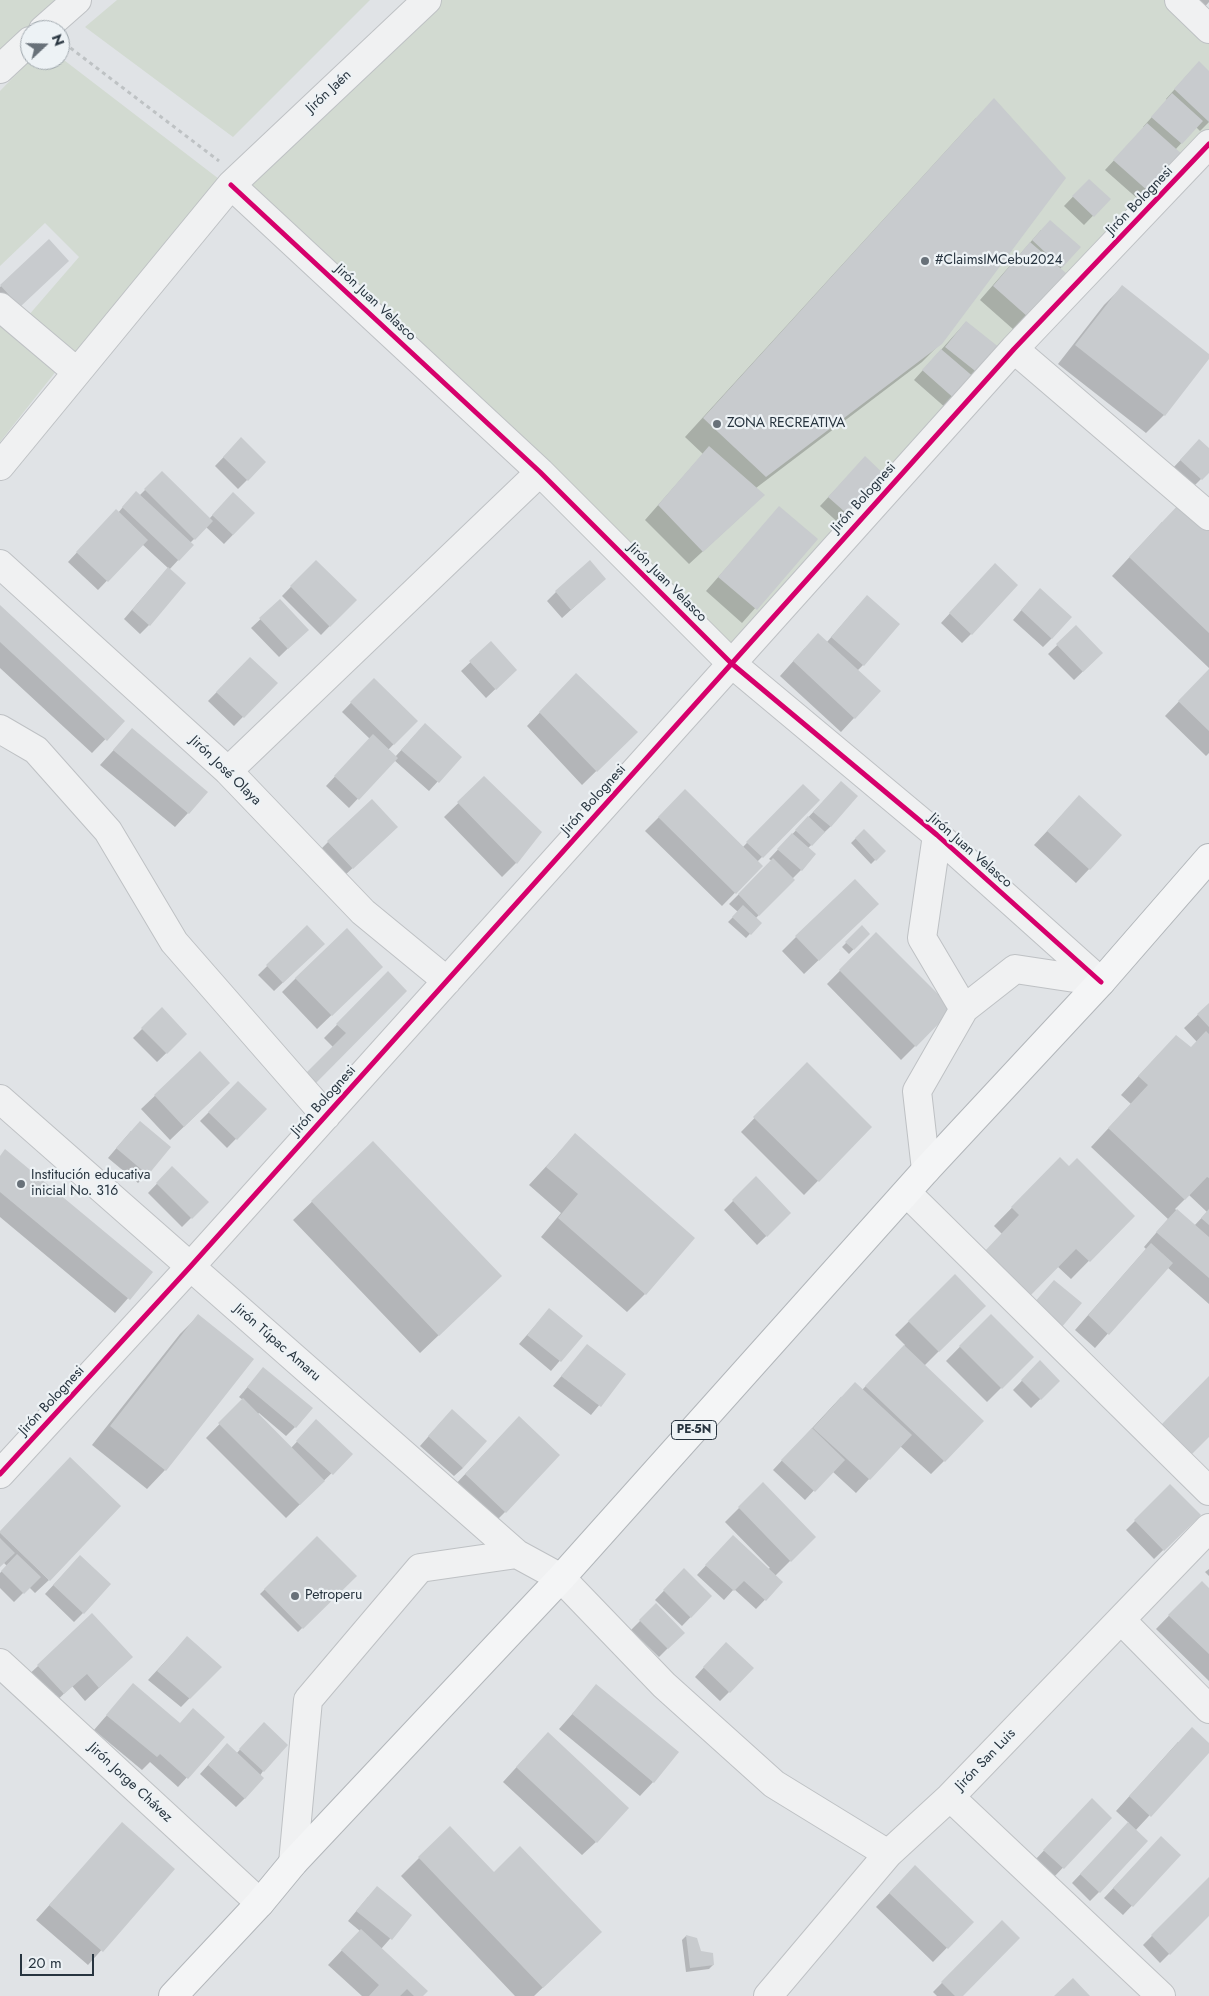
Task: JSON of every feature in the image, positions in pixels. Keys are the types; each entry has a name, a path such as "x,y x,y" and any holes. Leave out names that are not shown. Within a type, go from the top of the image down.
{"highway":[{"name":"PE-5N","path":"173,1996 260,1903 293,1863 561,1578 926,1170 1101,982 1209,858"}],"street":[{"path":"54,20 77,0"},
{"name":"Jirón Jaén","path":"0,466 235,181 427,0"},
{"path":"1179,0 1209,29"},
{"path":"0,69 20,50"},
{"name":"Jirón Bolognesi","path":"0,1474 190,1267 1014,349 1209,144"},
{"name":"Jirón Juan Velasco","path":"235,181 540,472 731,663 937,836 1101,982"},
{"path":"0,307 77,372"},
{"path":"1014,349 1209,516"},
{"path":"228,771 540,472"},
{"name":"Jirón José Olaya","path":"0,564 228,771 363,912 447,981"},
{"path":"0,729 36,750 108,831 174,942 326,1116"},
{"path":"937,836 922,938 964,1009"},
{"path":"926,1170 917,1091 964,1009 1015,969 1101,982"},
{"name":"Jirón Túpac Amaru","path":"0,1099 517,1554 561,1578 664,1685 774,1784 888,1854"},
{"path":"907,1193 1209,1491"},
{"name":"Jirón San Luis","path":"782,1991 888,1854 950,1797 1209,1528"},
{"path":"293,1863 308,1700 420,1568 517,1554"},
{"path":"1120,1620 1209,1709"},
{"name":"Jirón Jorge Chávez","path":"0,1663 260,1903"},
{"path":"950,1797 1161,1996"}],"path":[{"path":"70,48 235,181"}],"shaded area":[{"path":"0,0 70,0 49,20 20,20 20,49 0,68"},
{"path":"117,0 370,0 233,137 85,27"},
{"name":"ZONA RECREATIVA","path":"427,0 1179,0 1209,29 1209,146 731,663 231,185"},
{"path":"70,65 219,179 75,360 28,316 79,257 45,223 0,266 0,91 20,70 70,70"},
{"path":"0,317 57,370 0,442"}],"building":[{"path":"1199,61 1209,71 1209,122 1174,89"},
{"path":"1172,93 1203,121 1182,144 1151,117"},
{"name":"#ClaimsIMCebu2024","path":"994,98 1066,178 942,344 766,477 703,418"},
{"path":"1147,123 1183,155 1149,192 1113,160"},
{"path":"1089,179 1111,199 1094,217 1072,196"},
{"path":"1050,220 1081,247 1062,268 1032,240"},
{"path":"49,239 69,261 20,307 0,285"},
{"path":"1030,242 1066,273 1028,317 993,286"},
{"path":"1122,285 1209,354 1209,359 1165,416 1075,345"},
{"path":"966,321 1005,352 984,378 945,347"},
{"path":"941,349 976,379 957,401 922,370"},
{"path":"241,437 266,462 248,481 223,457"},
{"path":"1199,439 1209,448 1209,473 1202,480 1180,460"},
{"path":"709,446 765,495 703,552 658,505"},
{"path":"865,456 890,480 854,520 828,497"},
{"path":"162,471 213,521 195,540 144,489"},
{"path":"136,491 194,545 179,561 122,507"},
{"path":"233,492 255,513 233,535 212,515"},
{"path":"1181,502 1209,530 1209,633 1129,557"},
{"path":"779,506 818,539 757,610 718,577"},
{"path":"116,509 148,540 108,582 76,552"},
{"path":"316,560 357,600 330,627 290,586"},
{"path":"590,560 606,579 571,610 555,591"},
{"path":"995,563 1018,585 972,635 949,613"},
{"path":"168,567 186,583 150,626 132,610"},
{"path":"1040,588 1072,617 1052,639 1021,610"},
{"path":"867,595 900,624 864,666 831,637"},
{"path":"280,599 309,630 288,649 259,618"},
{"path":"0,605 125,721 107,741 0,642"},
{"path":"1076,625 1103,653 1083,672 1056,644"},
{"path":"818,633 881,691 855,719 793,661"},
{"path":"491,641 517,670 496,690 469,661"},
{"path":"250,657 278,683 244,718 216,692"},
{"path":"1209,669 1209,731 1178,701"},
{"path":"576,673 638,732 597,772 539,712"},
{"path":"374,678 418,721 394,745 350,702"},
{"path":"425,723 462,757 439,783 401,750"},
{"path":"132,728 208,792 189,814 113,750"},
{"path":"373,734 398,758 359,800 334,776"},
{"path":"484,776 542,832 517,864 457,802"},
{"path":"841,781 858,796 831,827 813,812"},
{"path":"803,784 820,800 763,858 746,842"},
{"path":"685,789 763,866 736,894 658,817"},
{"path":"1079,795 1122,835 1090,870 1047,831"},
{"path":"372,799 398,827 353,869 327,841"},
{"path":"808,816 825,832 812,846 795,830"},
{"path":"864,829 886,851 876,861 855,838"},
{"path":"792,833 816,854 802,871 777,849"},
{"path":"773,858 795,880 759,916 738,894"},
{"path":"855,879 879,904 819,961 795,936"},
{"path":"743,905 762,923 751,935 732,917"},
{"path":"307,925 325,944 283,983 266,965"},
{"path":"862,925 870,934 854,950 845,942"},
{"path":"347,928 383,967 332,1016 295,978"},
{"path":"876,932 953,1009 916,1047 839,970"},
{"path":"388,971 407,991 315,1084 305,1074 346,1033 336,1024"},
{"path":"1209,1003 1209,1027 1197,1014"},
{"path":"162,1007 187,1034 167,1054 141,1028"},
{"path":"1206,1031 1209,1034 1209,1178 1207,1177 1185,1200 1108,1128 1148,1085 1138,1076 1176,1035 1191,1047"},
{"path":"200,1051 230,1083 184,1127 154,1095"},
{"path":"807,1062 872,1127 819,1182 753,1117"},
{"path":"238,1081 267,1109 237,1140 208,1112"},
{"path":"140,1121 171,1147 148,1175 116,1148"},
{"path":"575,1133 695,1238 646,1295 558,1218 578,1194 546,1167"},
{"path":"373,1141 502,1276 439,1336 311,1201"},
{"path":"5,1149 153,1272 130,1300 0,1192 0,1156"},
{"path":"1060,1157 1069,1166 1077,1158 1135,1216 1090,1262 1076,1249 1030,1296 984,1252 1019,1215 1011,1207"},
{"path":"172,1166 209,1202 192,1219 156,1183"},
{"path":"756,1176 791,1213 767,1237 732,1200"},
{"path":"1177,1209 1209,1237 1209,1278 1156,1232"},
{"path":"1209,1209 1209,1225 1201,1218"},
{"path":"1151,1243 1173,1263 1109,1335 1088,1315"},
{"path":"955,1274 986,1306 939,1352 908,1321"},
{"path":"1054,1280 1082,1303 1061,1328 1033,1304"},
{"path":"549,1308 583,1336 561,1362 527,1335"},
{"path":"198,1314 254,1359 166,1471 110,1426"},
{"path":"991,1314 1034,1357 1002,1389 959,1346"},
{"path":"587,1344 626,1374 601,1407 561,1376"},
{"path":"904,1345 984,1421 945,1462 865,1386"},
{"path":"1040,1360 1060,1381 1041,1400 1021,1380"},
{"path":"263,1367 313,1408 296,1428 247,1387"},
{"path":"1209,1376 1209,1437 1192,1454 1162,1424"},
{"path":"855,1382 912,1435 870,1480 813,1428"},
{"path":"243,1398 325,1481 300,1505 218,1423"},
{"path":"452,1409 487,1441 463,1468 428,1436"},
{"path":"519,1416 560,1455 506,1513 465,1474"},
{"path":"316,1419 353,1454 333,1475 296,1441"},
{"path":"812,1428 845,1460 815,1492 781,1460"},
{"path":"70,1457 121,1506 50,1581 0,1531"},
{"path":"763,1482 816,1537 791,1562 738,1507"},
{"path":"1170,1484 1201,1515 1164,1551 1134,1520"},
{"path":"733,1535 783,1582 766,1601 744,1581 734,1591 705,1565"},
{"path":"317,1536 357,1576 303,1629 264,1589"},
{"path":"0,1538 15,1553 0,1567"},
{"path":"17,1554 41,1577 24,1594 1,1571"},
{"path":"80,1555 111,1584 84,1614 53,1585"},
{"path":"684,1568 712,1596 691,1618 663,1590"},
{"path":"1202,1581 1209,1588 1209,1654 1168,1615"},
{"path":"656,1603 685,1633 668,1649 639,1620"},
{"path":"92,1613 133,1657 99,1688 87,1674 64,1694 37,1665"},
{"path":"187,1636 222,1667 190,1699 157,1671"},
{"path":"726,1642 754,1668 730,1693 703,1667"},
{"path":"133,1683 180,1723 193,1708 225,1737 188,1779 160,1754 157,1757 106,1715"},
{"path":"596,1684 679,1752 654,1783 572,1714"},
{"path":"264,1722 288,1745 264,1772 239,1749"},
{"path":"1192,1727 1209,1743 1209,1753 1151,1817 1129,1796"},
{"path":"548,1732 629,1808 597,1843 516,1767"},
{"path":"227,1743 264,1778 245,1799 208,1765"},
{"path":"1092,1798 1112,1818 1064,1869 1043,1850"},
{"path":"122,1822 175,1869 103,1952 49,1905"},
{"path":"1128,1822 1148,1841 1100,1893 1080,1874"},
{"path":"450,1826 494,1872 520,1846 602,1932 543,1988 418,1857"},
{"path":"1161,1836 1181,1855 1133,1907 1113,1888"},
{"path":"915,1865 974,1922 948,1949 889,1893"},
{"path":"1209,1877 1209,1916 1170,1955 1151,1935"},
{"path":"377,1886 412,1915 392,1940 356,1911"},
{"path":"1002,1920 1020,1938 963,1996 955,1996 941,1982"},
{"path":"361,1929 428,1991 423,1996 414,1996 407,1989 400,1996 369,1996 379,1985 341,1950"},
{"path":"686,1935 697,1938 701,1951 713,1953 714,1965 690,1968"},
{"path":"1073,1978 1090,1996 1054,1996"}],"cycle path":[{"path":"0,1474 190,1267 1014,349 1209,144"},
{"path":"231,185 540,472 731,663 937,835 1101,982"}],"place":[{"name":"#ClaimsIMCebu2024","path":"925,261"},
{"name":"ZONA RECREATIVA","path":"717,424"},
{"name":"Institución educativa inicial No. 316","path":"21,1184"},
{"name":"Petroperu","path":"295,1596"}]}
